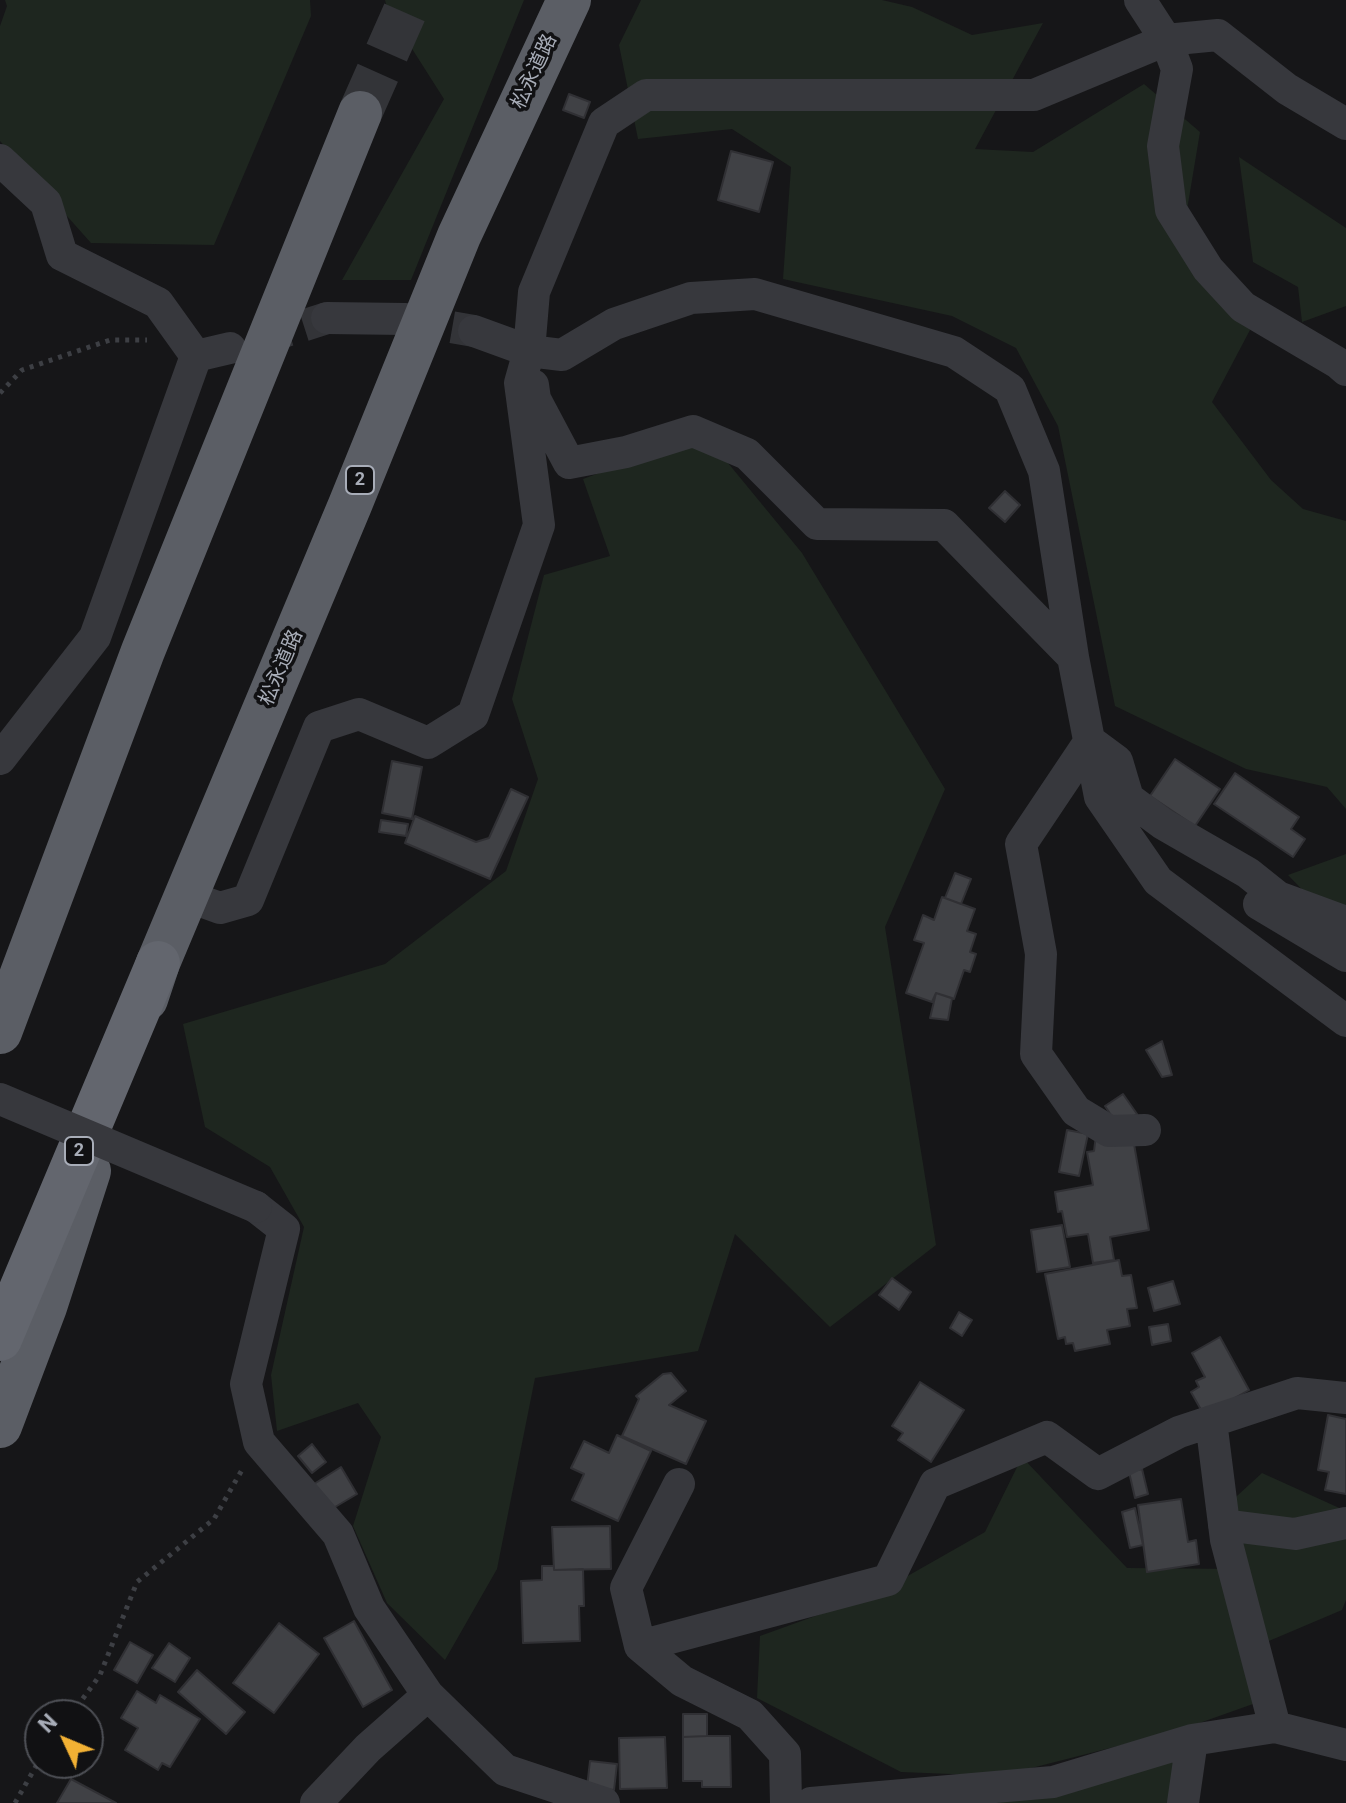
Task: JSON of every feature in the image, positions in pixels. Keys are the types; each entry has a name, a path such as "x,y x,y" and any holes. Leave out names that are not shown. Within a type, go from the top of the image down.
{"highway":[{"name":"松永道路","path":"0,1339 187,896 459,236 569,0"},
{"path":"0,1032 143,651 360,113"},
{"path":"0,1426 45,1307 158,963"}],"street":[{"path":"1140,0 1166,40 1177,69 1163,146 1171,210 1208,269 1243,307 1346,370"},
{"path":"187,896 220,908 248,900 319,727 359,714 428,743 473,715 539,525 520,383 529,351 534,292 604,123 646,95 1034,95 1166,40 1218,35 1287,89 1346,124"},
{"path":"0,160 46,203 62,255 158,303 196,356"},
{"path":"474,331 529,351 562,355 614,324 691,298 755,294 954,352 1010,389 1044,471 1073,657 1100,797 1158,881 1346,1021"},
{"path":"327,318 405,319"},
{"path":"196,356 230,348"},
{"path":"529,351 535,399 569,463 626,452 693,431 747,454 817,524 944,525 1073,657"},
{"path":"0,759 95,637 196,356"},
{"path":"95,637 143,651"},
{"path":"1090,741 1117,761 1128,798 1163,824 1248,873 1278,897 1346,922"},
{"path":"1090,741 1021,844 1041,954 1036,1054 1076,1111 1109,1131 1145,1130"},
{"path":"1132,843 1147,832 1346,956"},
{"path":"0,1099 256,1207 284,1229 246,1384 259,1442 338,1534 369,1608 428,1695 505,1770 604,1803"},
{"path":"640,1646 888,1580 935,1484 1047,1437 1098,1474 1179,1432 1297,1393 1346,1398"},
{"path":"1211,1421 1224,1525 1275,1727"},
{"path":"679,1484 626,1588 640,1646 682,1681 750,1715 785,1754 786,1803"},
{"path":"1224,1525 1295,1534 1346,1523"},
{"path":"316,1803 368,1748 428,1695"},
{"path":"811,1803 1053,1782 1192,1740 1275,1727 1346,1745"},
{"path":"1183,1803 1192,1740"}],"path":[{"path":"0,393 22,370 110,340 168,340 196,356"},
{"path":"83,1699 100,1675 137,1582 214,1519 259,1442"},
{"path":"15,1803 29,1779"}],"shaded area":[{"path":"5,0 310,0 311,16 214,245 91,243 0,141 0,26 7,6"},
{"path":"385,0 524,0 411,280 342,280 444,99 388,11"},
{"path":"641,0 882,0 912,7 972,35 1043,23 975,149 1033,152 1144,84 1200,132 1186,216 1250,330 1212,402 1271,480 1303,509 1346,521 1346,809 1327,787 1246,769 1115,706 1058,426 1016,348 952,316 783,279 791,167 732,129 638,139 619,45"},
{"path":"1239,157 1346,228 1346,306 1302,322 1298,287 1253,262"},
{"path":"675,445 719,452 802,553 945,789 885,927 936,1245 830,1327 735,1234 698,1351 535,1378 497,1569 445,1660 387,1603 353,1526 381,1437 358,1403 277,1431 271,1375 304,1227 270,1167 205,1127 183,1024 385,964 506,871 538,779 512,699 544,575 610,556 583,479"},
{"path":"1346,854 1346,935 1288,875"},
{"path":"1022,1457 1127,1568 1239,1569 1226,1506 1262,1473 1346,1511 1346,1600 1342,1610 1250,1649 1253,1704 1177,1731 1000,1776 901,1772 757,1698 760,1636 876,1594 985,1532"},
{"path":"1176,1755 1171,1803 961,1803"}],"building":[{"path":"569,94 590,102 584,118 563,110"},
{"path":"731,151 773,162 759,212 718,200"},
{"path":"1005,491 1020,505 1005,522 989,508"},
{"path":"1175,759 1220,789 1195,826 1150,796"},
{"path":"392,761 422,767 412,819 382,813"},
{"path":"1235,773 1299,817 1291,829 1305,839 1293,857 1214,804"},
{"path":"511,789 528,797 490,879 405,843 415,816 476,842 489,838"},
{"path":"381,820 408,824 406,836 379,832"},
{"path":"955,873 971,879 961,904 945,898"},
{"path":"942,897 975,909 967,931 976,934 970,952 976,954 970,972 964,970 954,999 936,993 932,1002 906,993 924,943 914,940 923,915 934,920"},
{"path":"936,993 952,998 948,1020 930,1018"},
{"path":"1162,1041 1172,1075 1162,1077 1146,1050"},
{"path":"1123,1094 1137,1114 1118,1126 1105,1106"},
{"path":"1067,1130 1088,1134 1079,1176 1059,1172"},
{"path":"1096,1135 1134,1144 1149,1230 1110,1237 1114,1260 1093,1263 1088,1234 1067,1237 1055,1192 1093,1185 1087,1152 1094,1151"},
{"path":"1062,1225 1070,1267 1037,1272 1031,1230"},
{"path":"1119,1260 1122,1276 1131,1275 1137,1308 1127,1309 1130,1326 1107,1330 1110,1344 1075,1351 1073,1343 1066,1344 1065,1337 1058,1339 1045,1274"},
{"path":"892,1278 911,1292 899,1310 879,1295"},
{"path":"1173,1281 1180,1304 1154,1311 1148,1288"},
{"path":"959,1312 972,1320 962,1336 950,1328"},
{"path":"1168,1324 1171,1341 1152,1345 1149,1327"},
{"path":"1220,1337 1249,1390 1204,1415 1191,1392 1199,1387 1196,1381 1205,1377 1192,1353"},
{"path":"671,1373 686,1391 669,1405 706,1421 686,1464 622,1436 639,1399 636,1396 663,1374"},
{"path":"920,1382 964,1410 931,1462 898,1440 903,1433 892,1426"},
{"path":"1328,1415 1346,1419 1346,1494 1325,1490 1329,1472 1318,1470"},
{"path":"617,1435 651,1451 618,1521 572,1500 584,1474 571,1468 584,1441 609,1453"},
{"path":"312,1444 326,1462 312,1473 298,1456"},
{"path":"341,1467 357,1494 330,1510 314,1484"},
{"path":"1142,1469 1148,1494 1135,1498 1129,1472"},
{"path":"1181,1499 1188,1542 1196,1540 1199,1564 1147,1572 1138,1505"},
{"path":"1135,1508 1143,1545 1130,1548 1122,1512"},
{"path":"610,1526 611,1569 554,1570 552,1527"},
{"path":"542,1566 554,1566 554,1570 583,1569 584,1606 579,1606 580,1641 523,1643 521,1581 542,1580"},
{"path":"354,1621 392,1690 363,1707 324,1638"},
{"path":"279,1623 319,1654 274,1713 233,1683"},
{"path":"130,1642 153,1655 137,1683 114,1670"},
{"path":"169,1643 190,1658 175,1682 152,1668"},
{"path":"197,1670 245,1712 226,1734 178,1692"},
{"path":"137,1691 156,1703 160,1695 200,1719 170,1767 162,1763 158,1770 125,1750 138,1728 121,1718"},
{"path":"683,1714 707,1714 707,1736 683,1737"},
{"path":"730,1736 731,1787 702,1787 702,1781 683,1781 683,1737"},
{"path":"665,1737 667,1788 620,1789 619,1738"},
{"path":"590,1761 617,1764 614,1790 587,1787"},
{"path":"71,1779 116,1803 57,1803"}],"tunnel":[{"path":"360,113 410,0"},
{"path":"258,340 327,318"},
{"path":"405,319 474,331"}]}
